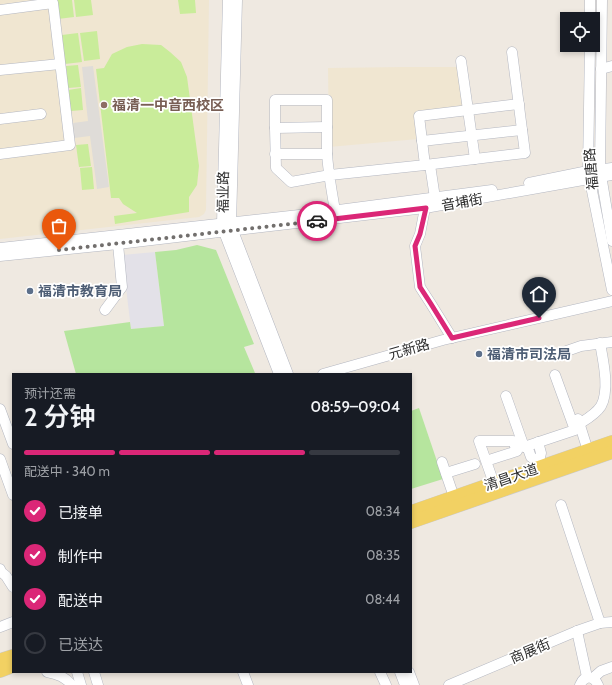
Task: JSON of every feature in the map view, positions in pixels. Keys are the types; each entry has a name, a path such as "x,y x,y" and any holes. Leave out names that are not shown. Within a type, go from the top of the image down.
{"main road":[{"name":"清昌大道","path":"412,512 540,465 588,450 609,448"},
{"name":"清昌大道","path":"412,522 609,448"},
{"path":"0,660 12,656"},
{"path":"0,672 12,666"}],"street":[{"name":"福业路","path":"228,0 228,227 279,373"},
{"name":"福业路","path":"237,0 228,227 288,373"},
{"path":"590,0 590,12"},
{"name":"福唐路","path":"602,0 600,173 612,241"},
{"path":"0,10 53,4 70,145 0,154"},
{"path":"335,211 330,175 327,154 327,100 275,100 276,168 291,182 330,175 525,153 512,52"},
{"name":"福唐路","path":"590,52 589,175 612,290"},
{"path":"461,61 474,159"},
{"path":"0,70 60,64"},
{"path":"601,69 612,66"},
{"path":"435,198 422,141 419,116 518,104"},
{"path":"0,119 41,114"},
{"path":"275,128 327,127"},
{"path":"422,141 522,130"},
{"path":"275,154 327,154"},
{"name":"音埔街","path":"0,248 426,208 600,173 612,168"},
{"name":"音埔街","path":"600,173 612,175"},
{"name":"音埔街","path":"0,256 118,244 589,175"},
{"path":"426,208 420,234 415,246 420,287 452,338"},
{"path":"105,310 122,287 118,244"},
{"name":"元新路","path":"327,373 452,338 612,302"},
{"path":"558,354 581,346 612,342"},
{"path":"588,450 578,421 591,417 601,406 605,393 605,376 600,343"},
{"path":"506,396 524,447 575,430 555,375"},
{"path":"0,409 8,440"},
{"path":"538,442 541,452 540,465"},
{"path":"527,446 531,457 540,465"},
{"path":"0,458 12,492"},
{"path":"486,461 492,478"},
{"path":"442,462 454,496"},
{"path":"446,474 475,464"},
{"path":"561,505 600,623"},
{"path":"6,573 12,585"},
{"path":"0,627 12,622"},
{"name":"商展街","path":"449,685 577,631 600,623 612,622"},
{"path":"577,631 585,682 601,671 612,667"},
{"path":"0,672 12,672"},
{"path":"54,673 64,677 72,685"},
{"path":"77,673 81,685"},
{"path":"94,673 98,685"},
{"path":"102,673 103,685"},
{"path":"243,673 248,685"},
{"path":"380,673 386,685"},
{"path":"400,673 405,685"},
{"path":"409,673 414,685"}],"shaded area":[{"name":"福清一中音西校区","path":"0,0 209,0 206,210 204,214 199,217 0,239"},
{"path":"93,66 109,187 97,189 90,136 74,138 73,123 88,121 82,67"},
{"path":"460,67 465,108 417,114 418,139 329,147 328,68"},
{"path":"155,252 164,326 131,329 122,255"}],"green space":[{"path":"56,0 72,0 74,17 58,19"},
{"path":"74,0 91,0 93,15 76,17"},
{"path":"178,0 195,0 196,13 180,14"},
{"path":"97,31 100,59 84,61 80,33"},
{"path":"78,33 82,62 65,64 62,35"},
{"path":"142,44 161,45 181,62 187,77 199,166 197,185 189,197 189,212 115,224 114,216 137,213 123,204 119,198 111,198 96,69 104,68 112,54 127,47"},
{"path":"78,65 81,87 68,88 66,66"},
{"path":"81,88 83,110 71,111 68,90"},
{"path":"88,144 91,166 79,167 76,145"},
{"path":"92,167 94,189 82,190 80,168"},
{"path":"197,245 216,250 254,344 244,347 255,373 76,373 64,331 130,322 131,329 164,326 155,252 176,250"},
{"path":"419,408 443,479 412,489 412,411"}],"way so far":[{"path":"59,250 317,221"}],"place":[{"name":"福清一中音西校区","path":"104,105"},
{"name":"福清市教育局","path":"30,291"},
{"name":"福清市司法局","path":"479,354"}],"route":[{"path":"317,221 426,208 420,234 415,246 420,287 452,338 539,318"}]}
